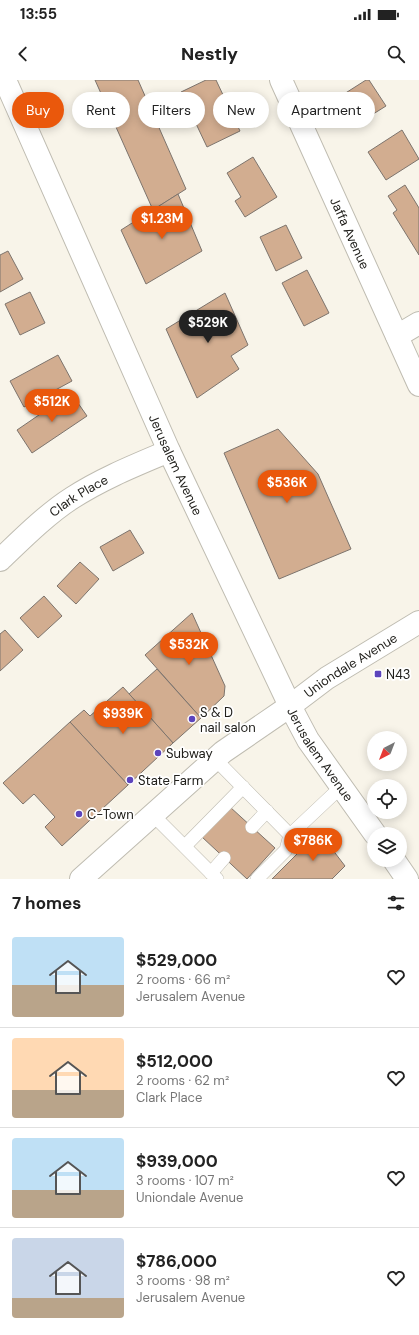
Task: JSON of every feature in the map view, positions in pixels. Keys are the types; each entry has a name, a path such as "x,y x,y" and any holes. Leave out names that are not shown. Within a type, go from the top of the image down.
{"main road":[{"name":"Jerusalem Avenue","path":"5,80 169,450 290,706 308,740 370,827"},
{"name":"Jaffa Avenue","path":"281,80 419,385"},
{"path":"397,336 419,323"},
{"name":"Clark Place","path":"0,560 32,530 71,498 101,480 169,450"},
{"name":"Uniondale Avenue","path":"81,879 223,752 290,706 327,678 419,622"},
{"path":"399,867 407,879"}],"lane":[{"path":"215,759 290,835"},
{"path":"185,846 243,787"},
{"path":"257,879 286,850 290,835 341,787"},
{"path":"252,828 267,811"},
{"path":"153,815 214,876 224,858"}],"building":[{"path":"95,80 138,80 143,92 138,92 138,128 159,128 186,189 153,210 116,128 130,128 130,92 100,92"},
{"path":"206,80 216,80 222,92 213,92 213,128 239,128 240,131 207,147 198,128 205,128 205,92 181,92"},
{"path":"366,80 369,80 386,106 375,113 375,92 347,92"},
{"path":"402,130 419,159 386,180 368,152"},
{"path":"253,157 277,197 245,217 235,201 241,197 227,173"},
{"path":"405,185 419,208 419,255 393,213 397,210 388,196"},
{"path":"178,194 202,251 146,284 121,230"},
{"path":"286,225 302,258 276,271 260,237"},
{"path":"8,251 23,279 0,292 0,255"},
{"path":"307,270 329,313 304,326 282,283"},
{"path":"30,292 45,323 20,335 5,304"},
{"path":"225,293 248,345 231,356 239,369 197,398 166,329"},
{"path":"58,355 72,381 24,407 10,381"},
{"path":"71,393 87,416 32,453 17,430"},
{"path":"278,429 318,474 351,549 279,579 224,453"},
{"path":"130,530 144,553 113,571 100,547"},
{"path":"80,562 99,579 76,604 57,586"},
{"path":"44,596 62,616 38,638 20,618"},
{"path":"192,613 225,686 224,696 201,718 145,655"},
{"path":"5,630 23,650 0,671 0,634"},
{"path":"157,669 201,718 173,743 129,694"},
{"path":"123,687 173,743 128,785 70,722 84,710 90,716"},
{"path":"70,722 128,785 62,846 45,827 55,817 34,794 23,804 3,783"},
{"path":"230,807 275,848 247,879 202,837"},
{"path":"319,832 345,866 332,879 272,879"}],"place":[{"name":"N43","path":"378,674"},
{"name":"S & D nail salon","path":"192,719"},
{"name":"Subway","path":"158,753"},
{"name":"State Farm","path":"130,780"},
{"name":"C-Town","path":"79,814"}]}
